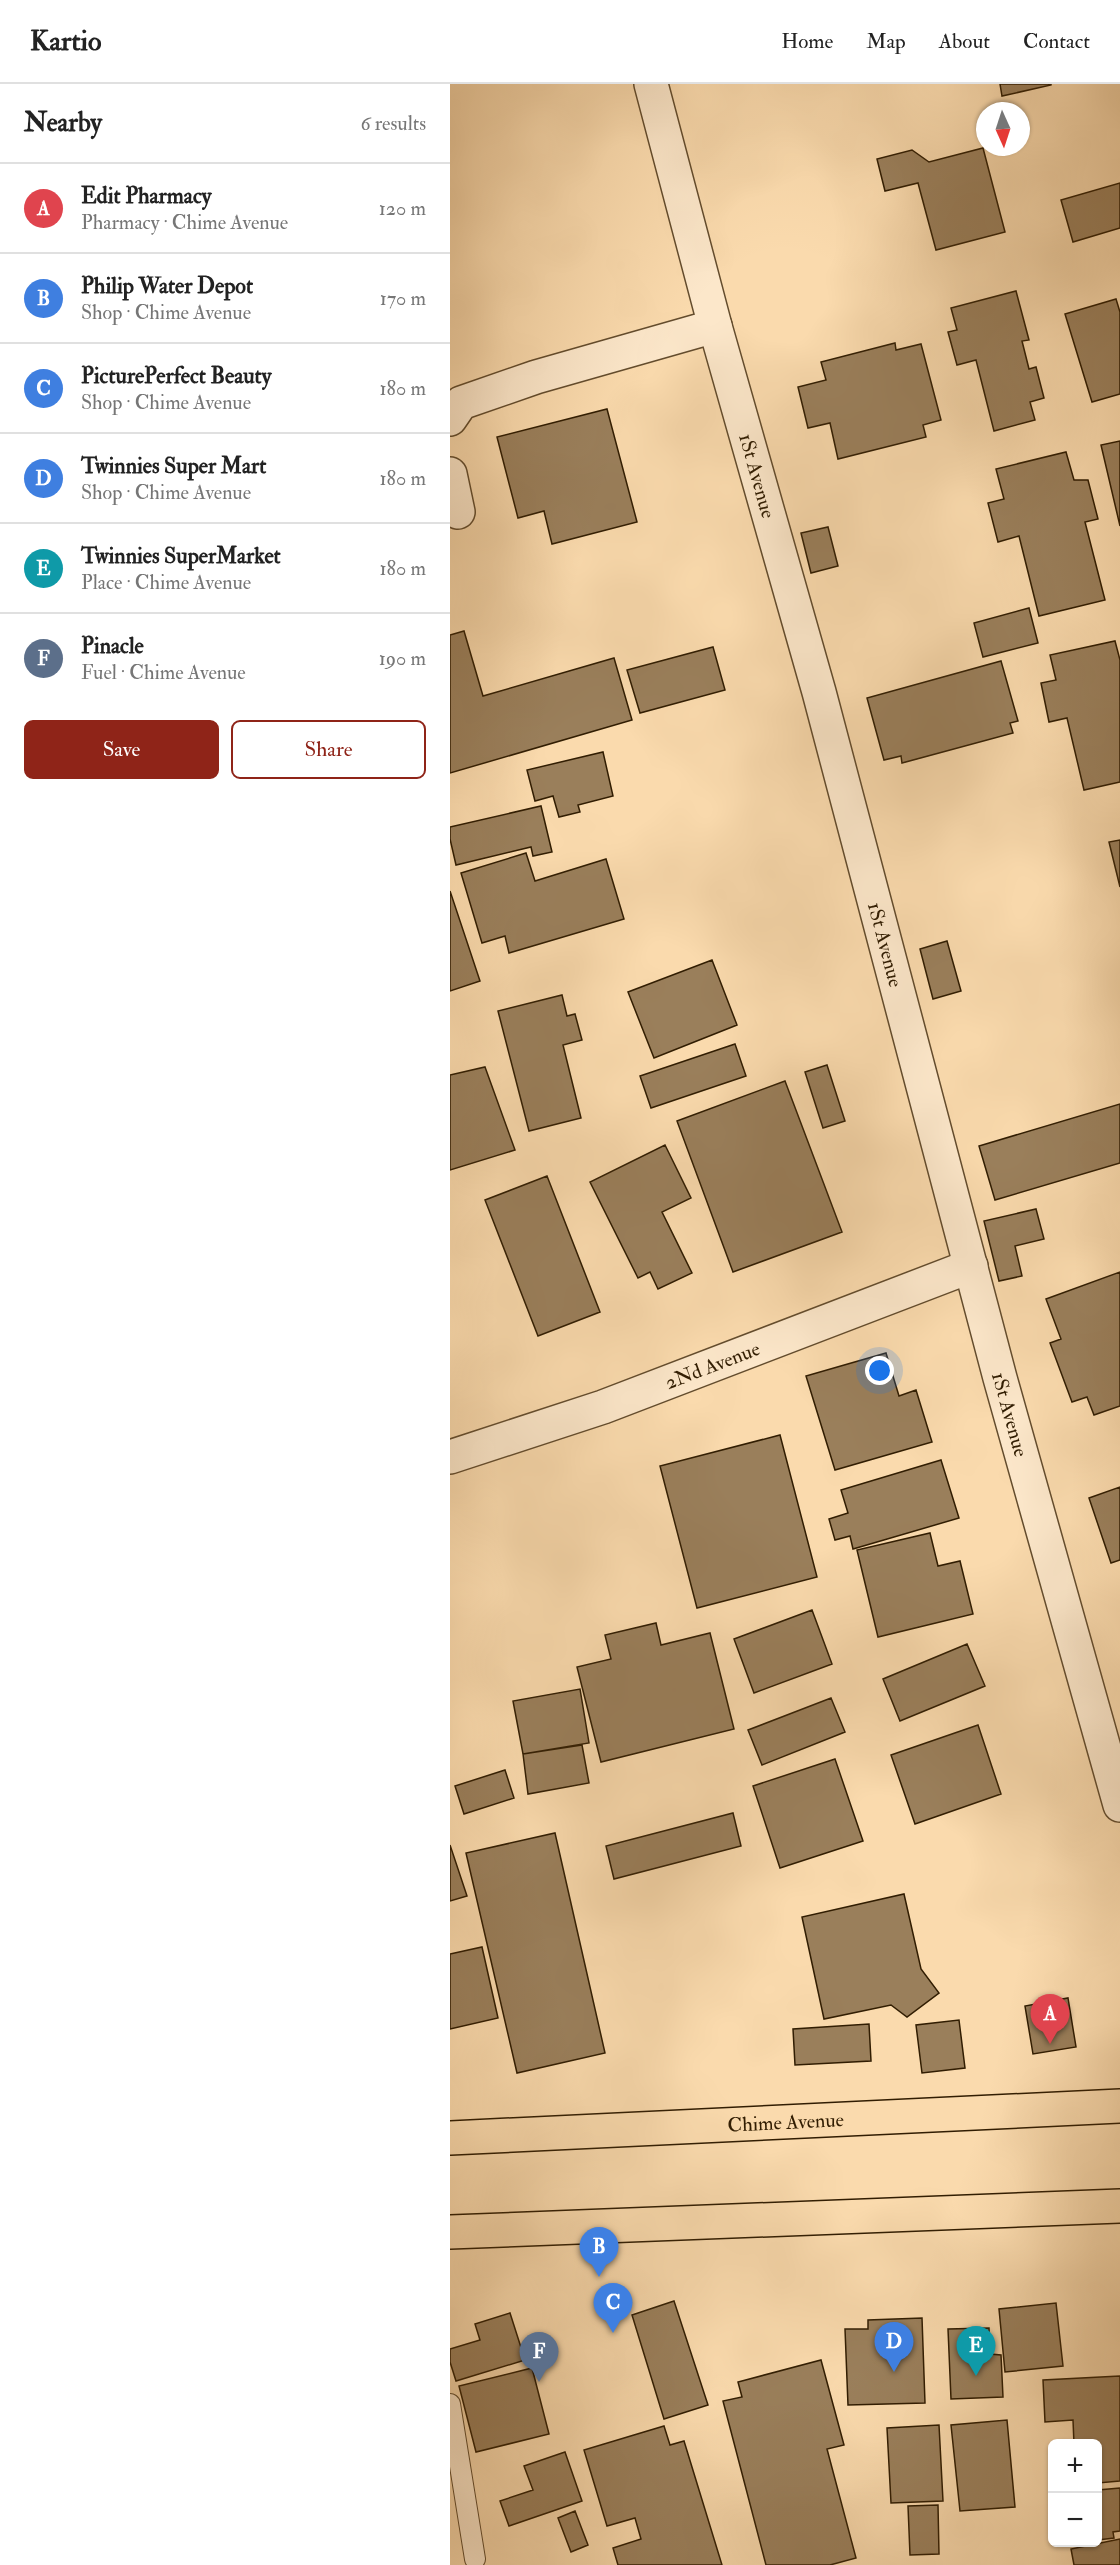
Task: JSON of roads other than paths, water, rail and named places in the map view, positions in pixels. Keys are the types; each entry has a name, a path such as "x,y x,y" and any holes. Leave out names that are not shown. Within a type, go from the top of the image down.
{"main road":[{"name":"Chime Avenue","path":"450,2138 1120,2106"},
{"path":"450,2232 1120,2206"}],"street":[{"name":"1St Avenue","path":"651,84 715,326 819,692 1070,1631 1120,1805"},
{"path":"450,419 460,403 536,377 715,326"},
{"path":"450,474 458,512"},
{"name":"2Nd Avenue","path":"450,1457 603,1407 971,1266"}],"lane":[{"path":"450,2404 475,2559"}],"place":[{"name":"Edit Pharmacy","path":"1050,2044"},
{"name":"Philip Water Depot","path":"599,2277"},
{"name":"PicturePerfect Beauty","path":"613,2333"},
{"name":"Twinnies Super Mart","path":"894,2372"},
{"name":"Twinnies SuperMarket","path":"976,2376"},
{"name":"Pinacle","path":"539,2382"}]}
